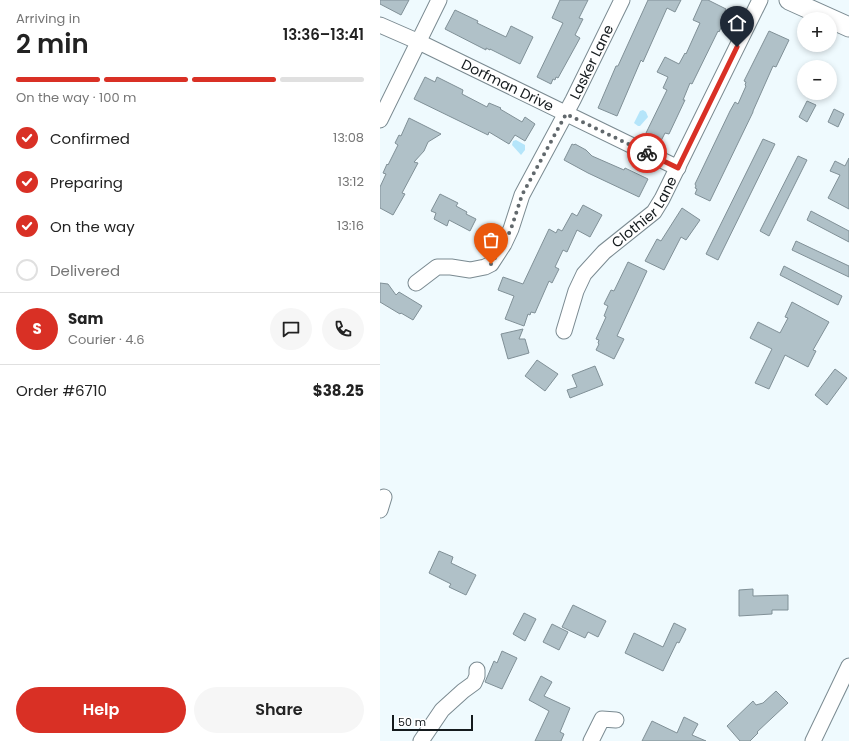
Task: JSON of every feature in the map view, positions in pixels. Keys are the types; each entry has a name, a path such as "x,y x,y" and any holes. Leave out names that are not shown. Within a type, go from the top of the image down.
{"main road":[{"path":"789,0 849,27"}],"street":[{"path":"380,120 439,0"},
{"name":"Lasker Lane","path":"416,283 437,267 470,270 485,268 491,264 509,234 522,195 566,114 622,0"},
{"name":"Clothier Lane","path":"564,331 576,291 584,274 604,252 654,212 662,199 760,0"},
{"name":"Dorfman Drive","path":"380,25 419,42 678,168"},
{"path":"813,741 849,666"},
{"path":"421,741 442,710 474,683 477,676 477,670"},
{"path":"591,741 602,719 616,720"}],"water":[{"path":"643,110 646,112 648,117 640,126 638,126 634,123 640,111"},
{"path":"516,140 525,145 525,150 521,155 512,145 513,141"}],"building":[{"path":"380,0 409,0 401,15 380,4"},
{"path":"560,0 588,0 579,18 583,19 575,35 580,38 558,78 556,77 555,80 553,79 551,84 537,77 563,23 552,18"},
{"path":"648,0 681,0 675,12 667,8 643,62 641,60 617,116 598,108 616,66 618,66"},
{"path":"702,0 708,0 726,9 721,20 724,21 692,84 690,83 683,100 685,100 669,134 665,133 661,141 646,133 667,90 663,88 668,77 657,72 665,57 679,64 685,53 686,54 700,23 693,20"},
{"path":"455,10 506,37 511,26 533,37 520,64 490,49 486,48 486,50 445,29"},
{"path":"769,31 789,40 776,67 773,66 753,112 710,201 695,194 697,189 695,188 695,184 730,111 735,102 738,104 746,86 746,82 744,81"},
{"path":"425,77 435,82 437,77 463,90 462,94 487,107 489,103 501,108 500,109 522,122 525,117 535,124 525,141 515,135 509,144 489,132 488,135 414,99"},
{"path":"807,101 816,105 807,122 799,117"},
{"path":"834,109 844,114 838,127 828,122"},
{"path":"409,118 441,134 428,142 424,151 414,162 418,163 402,193 405,194 393,215 380,208 380,187 386,174 383,173 398,145 395,143 399,135 401,136"},
{"path":"763,139 775,144 718,260 706,254"},
{"path":"572,144 586,150 592,156 624,170 625,168 648,179 639,197 564,160"},
{"path":"798,156 807,160 769,236 760,231"},
{"path":"849,158 849,209 828,198 840,175 830,171 835,161 845,166"},
{"path":"440,194 458,203 456,206 467,212 466,214 476,219 470,231 449,220 447,226 434,219 436,213 431,211"},
{"path":"583,205 602,215 590,237 577,230 567,252 563,250 555,267 559,269 552,283 549,281 535,313 531,312 530,315 528,314 524,326 505,319 514,296 498,290 503,277 523,284 549,229 556,233 558,229 562,231 572,213 577,216"},
{"path":"682,208 700,220 686,240 681,237 664,270 645,261 657,239 661,241"},
{"path":"811,211 849,231 849,242 807,220"},
{"path":"796,241 849,266 849,277 792,250"},
{"path":"628,262 647,271 617,336 624,339 614,359 596,350 599,340 596,339 606,317 604,316 608,306 604,304 611,290 614,291"},
{"path":"784,266 842,296 838,305 780,275"},
{"path":"380,283 388,284 396,295 399,292 422,306 413,320 380,302"},
{"path":"792,302 829,322 813,350 816,351 808,367 785,355 769,389 755,383 772,349 750,338 758,322 780,333 788,318 785,317"},
{"path":"523,329 519,339 525,339 529,353 508,359 501,334"},
{"path":"537,360 558,374 545,391 525,376"},
{"path":"595,366 603,385 570,398 567,390 577,387 572,375"},
{"path":"835,369 847,378 827,405 815,395"},
{"path":"439,551 453,557 451,563 476,575 466,595 449,587 451,584 429,573"},
{"path":"753,589 753,596 788,595 788,610 772,610 772,614 739,616 739,590"},
{"path":"573,605 606,621 598,637 588,632 585,638 562,627"},
{"path":"524,613 536,619 525,641 513,634"},
{"path":"674,623 686,629 679,643 677,642 663,671 625,653 634,633 663,647"},
{"path":"552,624 568,632 559,650 543,642"},
{"path":"502,651 517,658 502,689 485,682 494,661 497,663"},
{"path":"541,676 552,682 544,696 570,708 560,732 564,734 561,741 535,741 549,711 529,700"},
{"path":"776,691 788,703 757,732 758,733 750,741 740,741 727,726 753,701 756,705 763,703"},
{"path":"684,717 698,724 692,735 706,741 642,741 652,721 677,733"}],"way so far":[{"path":"491,264 504,244 511,229 522,195 566,114 647,153"}],"route":[{"path":"647,153 678,168 737,47"}]}
